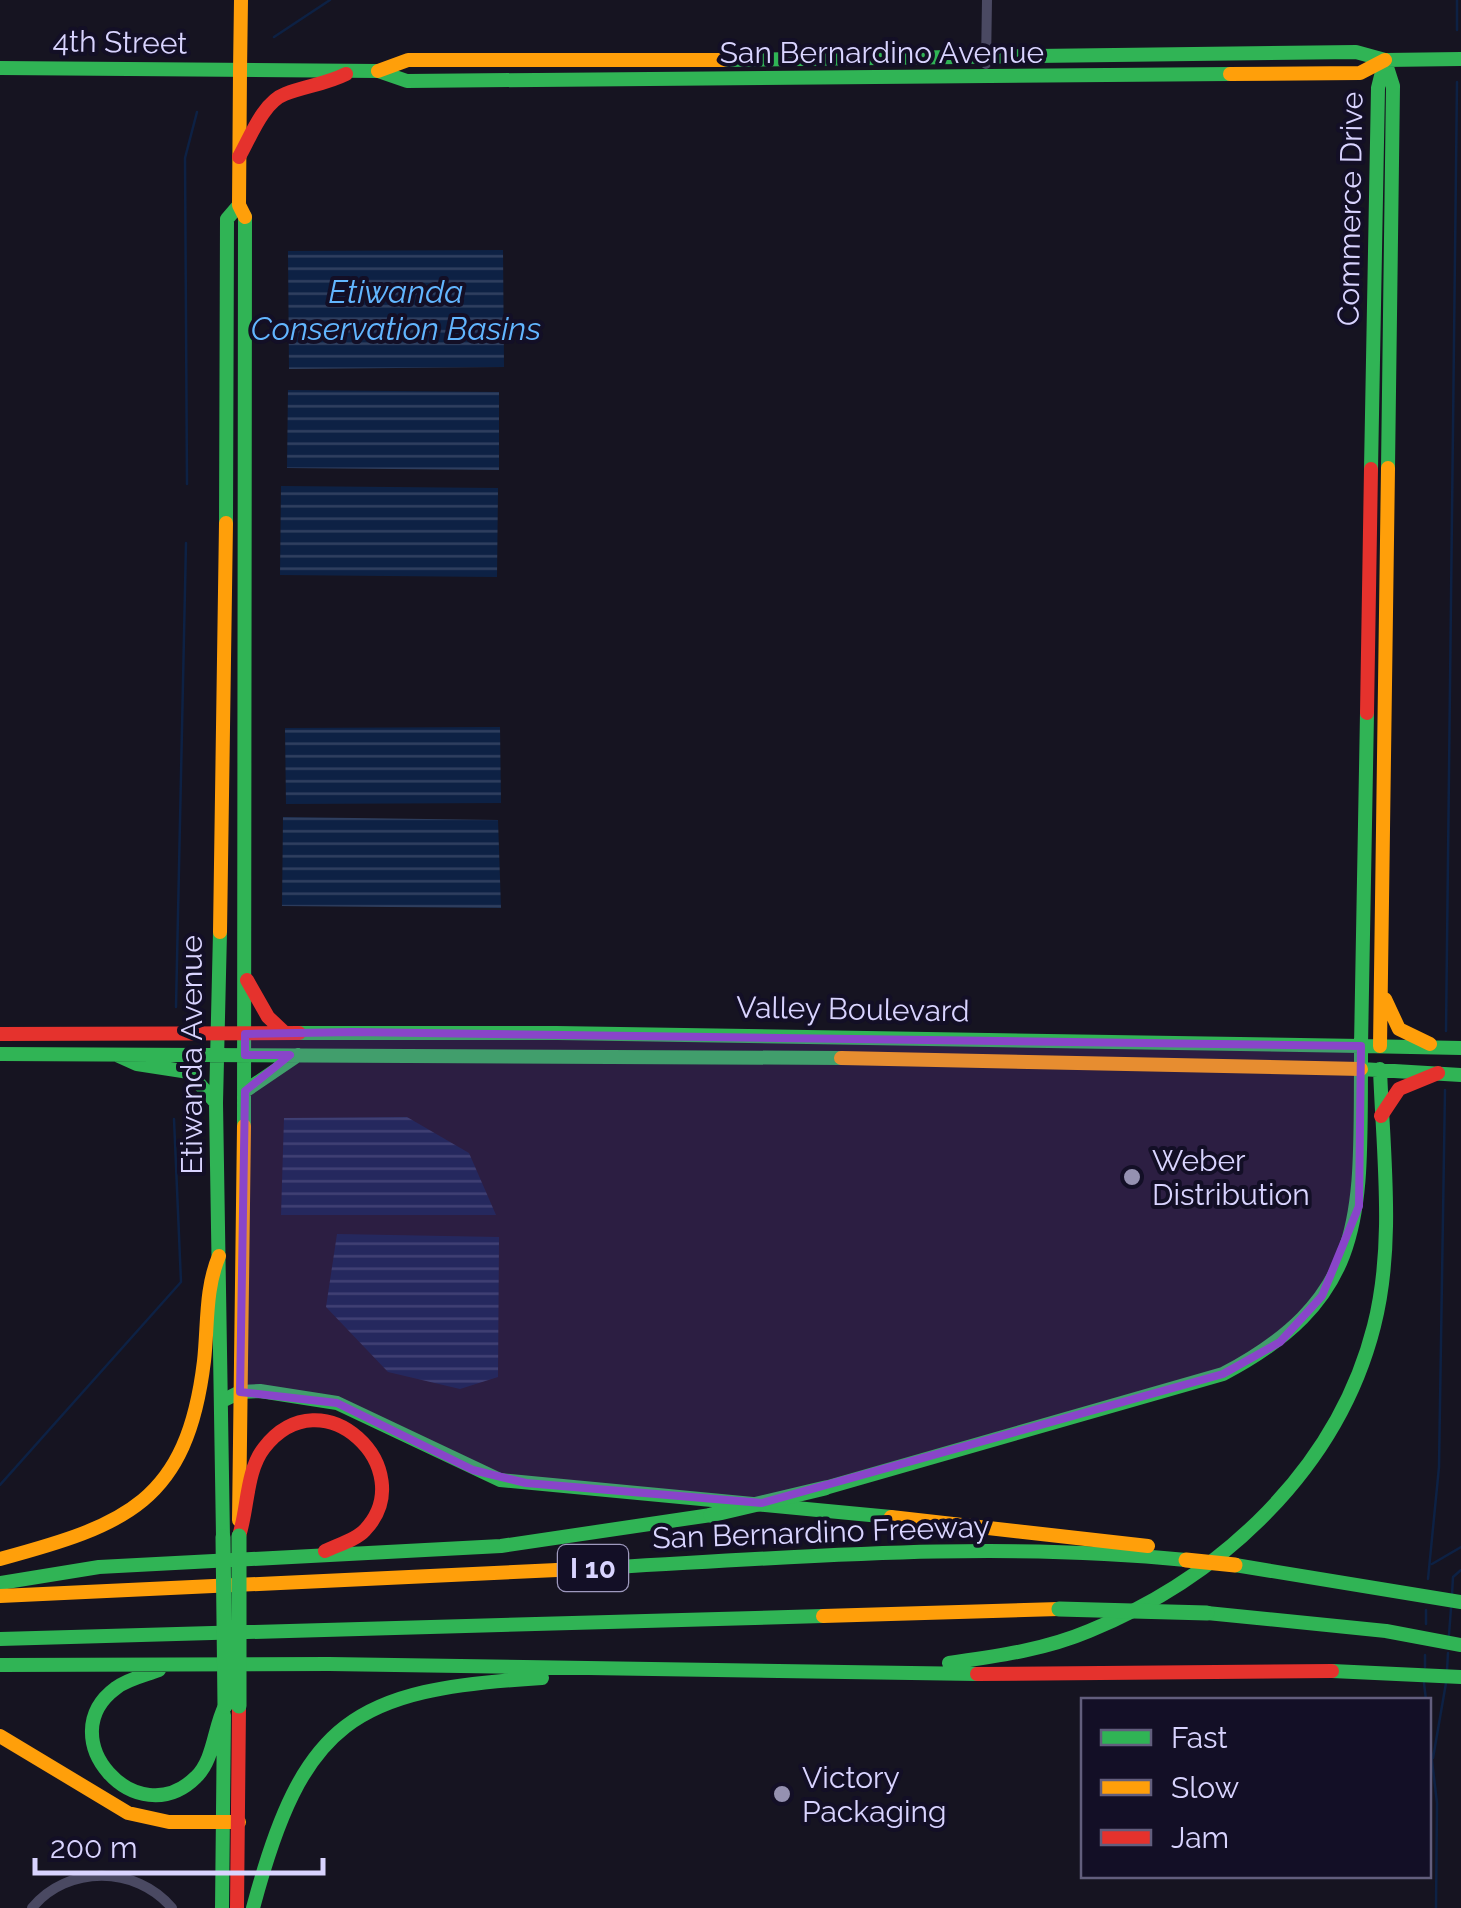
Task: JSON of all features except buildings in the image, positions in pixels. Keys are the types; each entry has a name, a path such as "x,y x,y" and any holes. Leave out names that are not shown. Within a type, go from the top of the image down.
{"main road":[{"name":"Etiwanda Avenue","path":"231,1536 240,1392 245,1091 247,222 238,206 241,0"},
{"name":"San Bernardino Avenue","path":"378,71 408,60 986,60 1359,52 1385,60 1461,59"},
{"name":"San Bernardino Avenue","path":"240,71 378,71 407,81 986,79 1360,72 1385,60"},
{"name":"Commerce Drive","path":"275,1558 501,1546 711,1515 825,1488 1224,1374 1280,1342 1322,1296 1355,1224 1362,1046 1378,88 1385,60"},
{"name":"Commerce Drive","path":"834,1673 870,1666 960,1662 1070,1636 1164,1593 1258,1525 1326,1445 1348,1404 1366,1353 1382,1275 1380,1046 1393,103 1385,60"},
{"name":"4th Street","path":"0,68 240,71"},
{"path":"239,157 254,136 257,120 277,98 301,88 319,88 353,71"},
{"name":"Etiwanda Avenue","path":"238,206 227,220 226,701 216,1103 218,1256 231,1536 231,1822 238,1908"},
{"path":"1369,687 1378,697 1376,760 1385,784"},
{"path":"245,976 268,1017 285,1033"},
{"path":"1381,989 1392,1020 1407,1041"},
{"path":"0,1034 84,1032"},
{"path":"4,1054 15,1041 71,1040 84,1032"},
{"name":"Valley Boulevard","path":"84,1032 936,1037 1362,1046 1407,1041 1461,1048"},
{"path":"4,1054 117,1055 137,1064 190,1072 216,1103"},
{"name":"Valley Boulevard","path":"117,1055 936,1059 1380,1069 1407,1078"},
{"path":"245,1091 298,1055"},
{"path":"1381,1117 1407,1078 1461,1075"},
{"path":"0,1559 108,1528 149,1498 166,1479 188,1444 200,1409 210,1277 218,1256"},
{"path":"224,1400 240,1392 337,1402 429,1450 500,1480 1045,1531 1144,1544 1186,1560"},
{"path":"0,1583 99,1567 275,1558 338,1548 353,1540 376,1516 384,1478 374,1451 356,1432 316,1420 296,1423 274,1436 255,1469 231,1536"},
{"name":"San Bernardino Freeway","path":"0,1596 951,1551 1117,1553 1235,1565 1461,1602"},
{"name":"I 10","path":"0,1639 1059,1609 1208,1613 1386,1631 1461,1644"},
{"path":"0,1665 220,1663 834,1673 1136,1669 1395,1672 1461,1677"},
{"path":"220,1663 138,1675 113,1687 92,1715 89,1738 94,1758 103,1774 122,1788 148,1796 172,1793 201,1771 232,1706"},
{"path":"253,1908 271,1836 286,1797 312,1760 350,1724 386,1701 425,1689 600,1670"},
{"path":"0,1736 128,1813 169,1822 231,1822"},
{"name":"Etiwanda Avenue","path":"222,1908 231,1822"}],"street":[{"path":"986,0 986,79"},
{"path":"32,1908 51,1890 98,1875 140,1884 172,1908"}],"highlighted area":[{"path":"353,1032 1361,1046 1359,1206 1322,1296 1280,1342 1223,1374 762,1503 526,1483 473,1470 337,1403 240,1392 245,1091 290,1055 245,1055 245,1034"}],"water":[{"name":"Etiwanda Conservation Basins","path":"503,250 504,367 289,369 288,251"},
{"name":"Etiwanda Conservation Basins","path":"288,390 499,392 499,470 287,468"},
{"path":"281,486 498,488 497,577 280,575"},
{"path":"500,727 501,803 286,804 285,728"},
{"path":"283,817 498,820 501,908 282,906"},
{"path":"407,1117 469,1153 496,1215 281,1215 284,1118"},
{"path":"337,1234 499,1237 498,1377 460,1389 388,1372 326,1307"}],"waterway":[{"path":"274,37 330,0"},
{"path":"1457,0 1457,30"},
{"path":"1446,1031 1457,82"},
{"path":"187,484 185,158 197,112"},
{"path":"176,1007 186,543"},
{"path":"1428,1579 1439,1467 1445,1090"},
{"path":"0,1485 181,1282 174,1119"},
{"path":"1432,1564 1461,1547"},
{"path":"1452,1595 1453,1577 1461,1570"},
{"path":"1449,1635 1451,1608"},
{"path":"1426,1610 1426,1624"},
{"path":"1447,1670 1448,1653"},
{"path":"1425,1655 1425,1667"},
{"path":"1424,1683 1426,1698"},
{"path":"1433,1758 1446,1683"},
{"path":"1431,1752 1437,1803 1436,1908"}],"traffic: fast":[{"path":"724,60 1356,52 1385,60 1461,59"},
{"path":"1371,469 1378,88 1385,60"},
{"path":"1385,61 1393,86 1388,468"},
{"path":"0,68 378,71 407,81 1230,74"},
{"path":"226,523 227,219 239,205"},
{"path":"244,1126 245,217"},
{"path":"299,1033 557,1033 1361,1046 1367,713"},
{"path":"220,932 216,1103 223,1537"},
{"path":"1461,1048 1361,1046 1361,1069 1461,1075"},
{"path":"0,1054 841,1058"},
{"path":"117,1055 137,1064 189,1072 216,1103"},
{"path":"245,1091 298,1055"},
{"path":"825,1488 1223,1374 1271,1345 1306,1315 1330,1282 1346,1247 1359,1167 1361,1069"},
{"path":"949,1663 1055,1643 1138,1608 1185,1581 1228,1548 1303,1471 1333,1426 1357,1378 1380,1295 1386,1231 1380,1069"},
{"path":"224,1400 240,1392 260,1391 337,1403 500,1480 891,1517"},
{"path":"711,1515 825,1488"},
{"path":"0,1583 99,1567 501,1546 711,1515"},
{"path":"239,1536 239,1706"},
{"path":"223,1537 225,1706"},
{"path":"557,1570 950,1551 1108,1554 1186,1560"},
{"path":"1235,1565 1461,1602"},
{"path":"1059,1609 1207,1613"},
{"path":"1207,1613 1386,1631 1461,1645"},
{"path":"0,1639 823,1616"},
{"path":"0,1665 329,1664 977,1674"},
{"path":"159,1670 120,1685 98,1708 92,1731 96,1753 109,1773 127,1788 149,1795 173,1792 196,1777 207,1762 225,1706"},
{"path":"1332,1671 1461,1677"},
{"path":"253,1908 293,1794 317,1756 345,1727 381,1706 424,1692 542,1678"},
{"path":"222,1908 224,1715"}],"traffic: slow":[{"path":"240,71 241,0"},
{"path":"378,71 408,60 724,60"},
{"path":"1230,74 1360,73 1385,60"},
{"path":"240,71 239,205 245,217"},
{"path":"1380,1046 1388,468"},
{"path":"220,932 226,523"},
{"path":"1385,999 1399,1029 1430,1044"},
{"path":"841,1058 1361,1069"},
{"path":"239,1520 244,1126"},
{"path":"0,1559 83,1534 115,1519 143,1500 165,1477 183,1447 196,1409 209,1294 219,1256"},
{"path":"891,1517 1148,1546"},
{"path":"1186,1560 1235,1565"},
{"path":"0,1596 557,1570"},
{"path":"823,1616 1059,1609"},
{"path":"0,1736 128,1813 169,1822 239,1822"}],"traffic: jam":[{"path":"239,157 258,121 277,98 346,74"},
{"path":"1367,713 1371,469"},
{"path":"247,980 268,1017 285,1033"},
{"path":"0,1034 299,1033"},
{"path":"1381,1116 1399,1089 1438,1073"},
{"path":"239,1536 258,1457 288,1427 313,1420 337,1425 358,1438 374,1458 382,1481 379,1506 365,1530 325,1551"},
{"path":"977,1674 1332,1671"},
{"path":"237,1908 239,1706"}],"place":[{"name":"Weber Distribution","path":"1132,1177"},
{"name":"Victory Packaging","path":"782,1794"}]}
